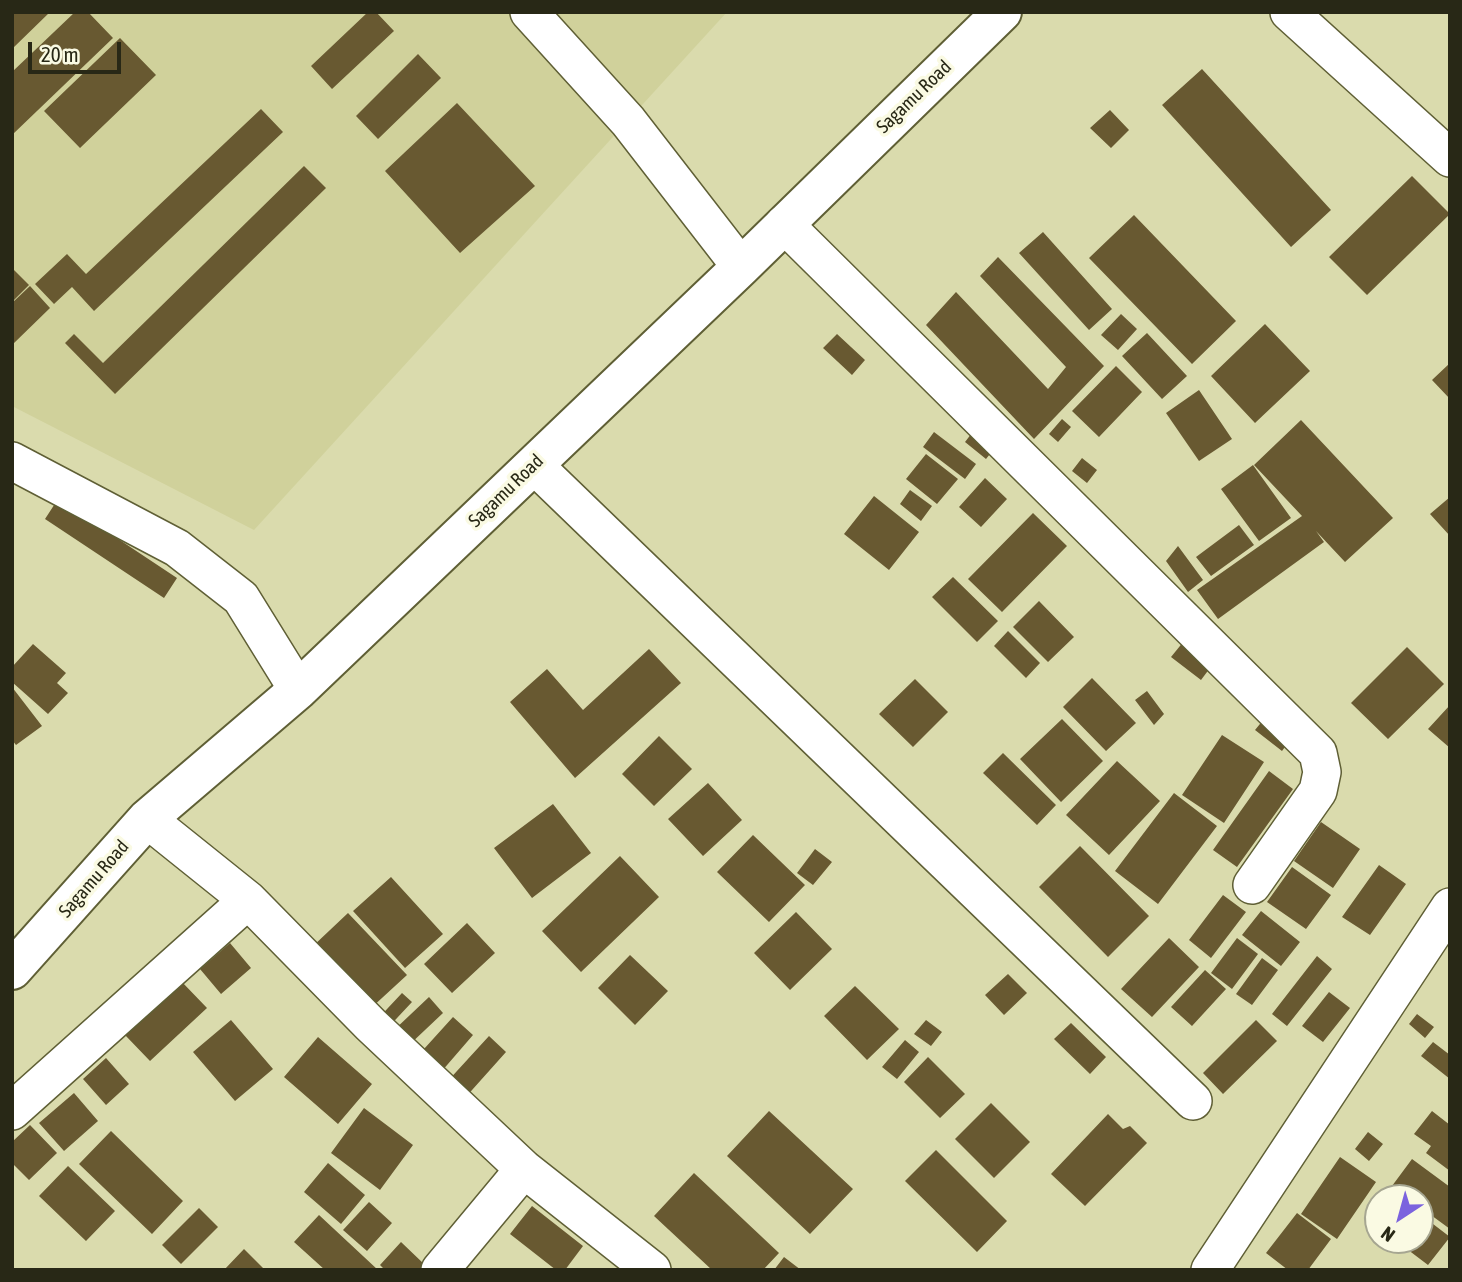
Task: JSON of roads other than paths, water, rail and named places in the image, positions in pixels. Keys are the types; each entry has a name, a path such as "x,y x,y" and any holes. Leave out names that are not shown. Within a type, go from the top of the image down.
{"highway":[{"name":"Sagamu Road","path":"12,970 147,819 298,690 741,267 1002,12"}],"street":[{"path":"529,12 628,121 741,267"},
{"path":"1289,12 1450,158"},
{"path":"784,224 1318,752 1322,772 1318,791 1252,885"},
{"path":"12,460 177,548 242,598 298,690"},
{"path":"534,465 1193,1101"},
{"path":"147,819 248,900 371,1025 524,1169 652,1270"},
{"path":"12,1111 248,900"},
{"path":"1209,1270 1450,907"},
{"path":"440,1270 524,1169"}]}
